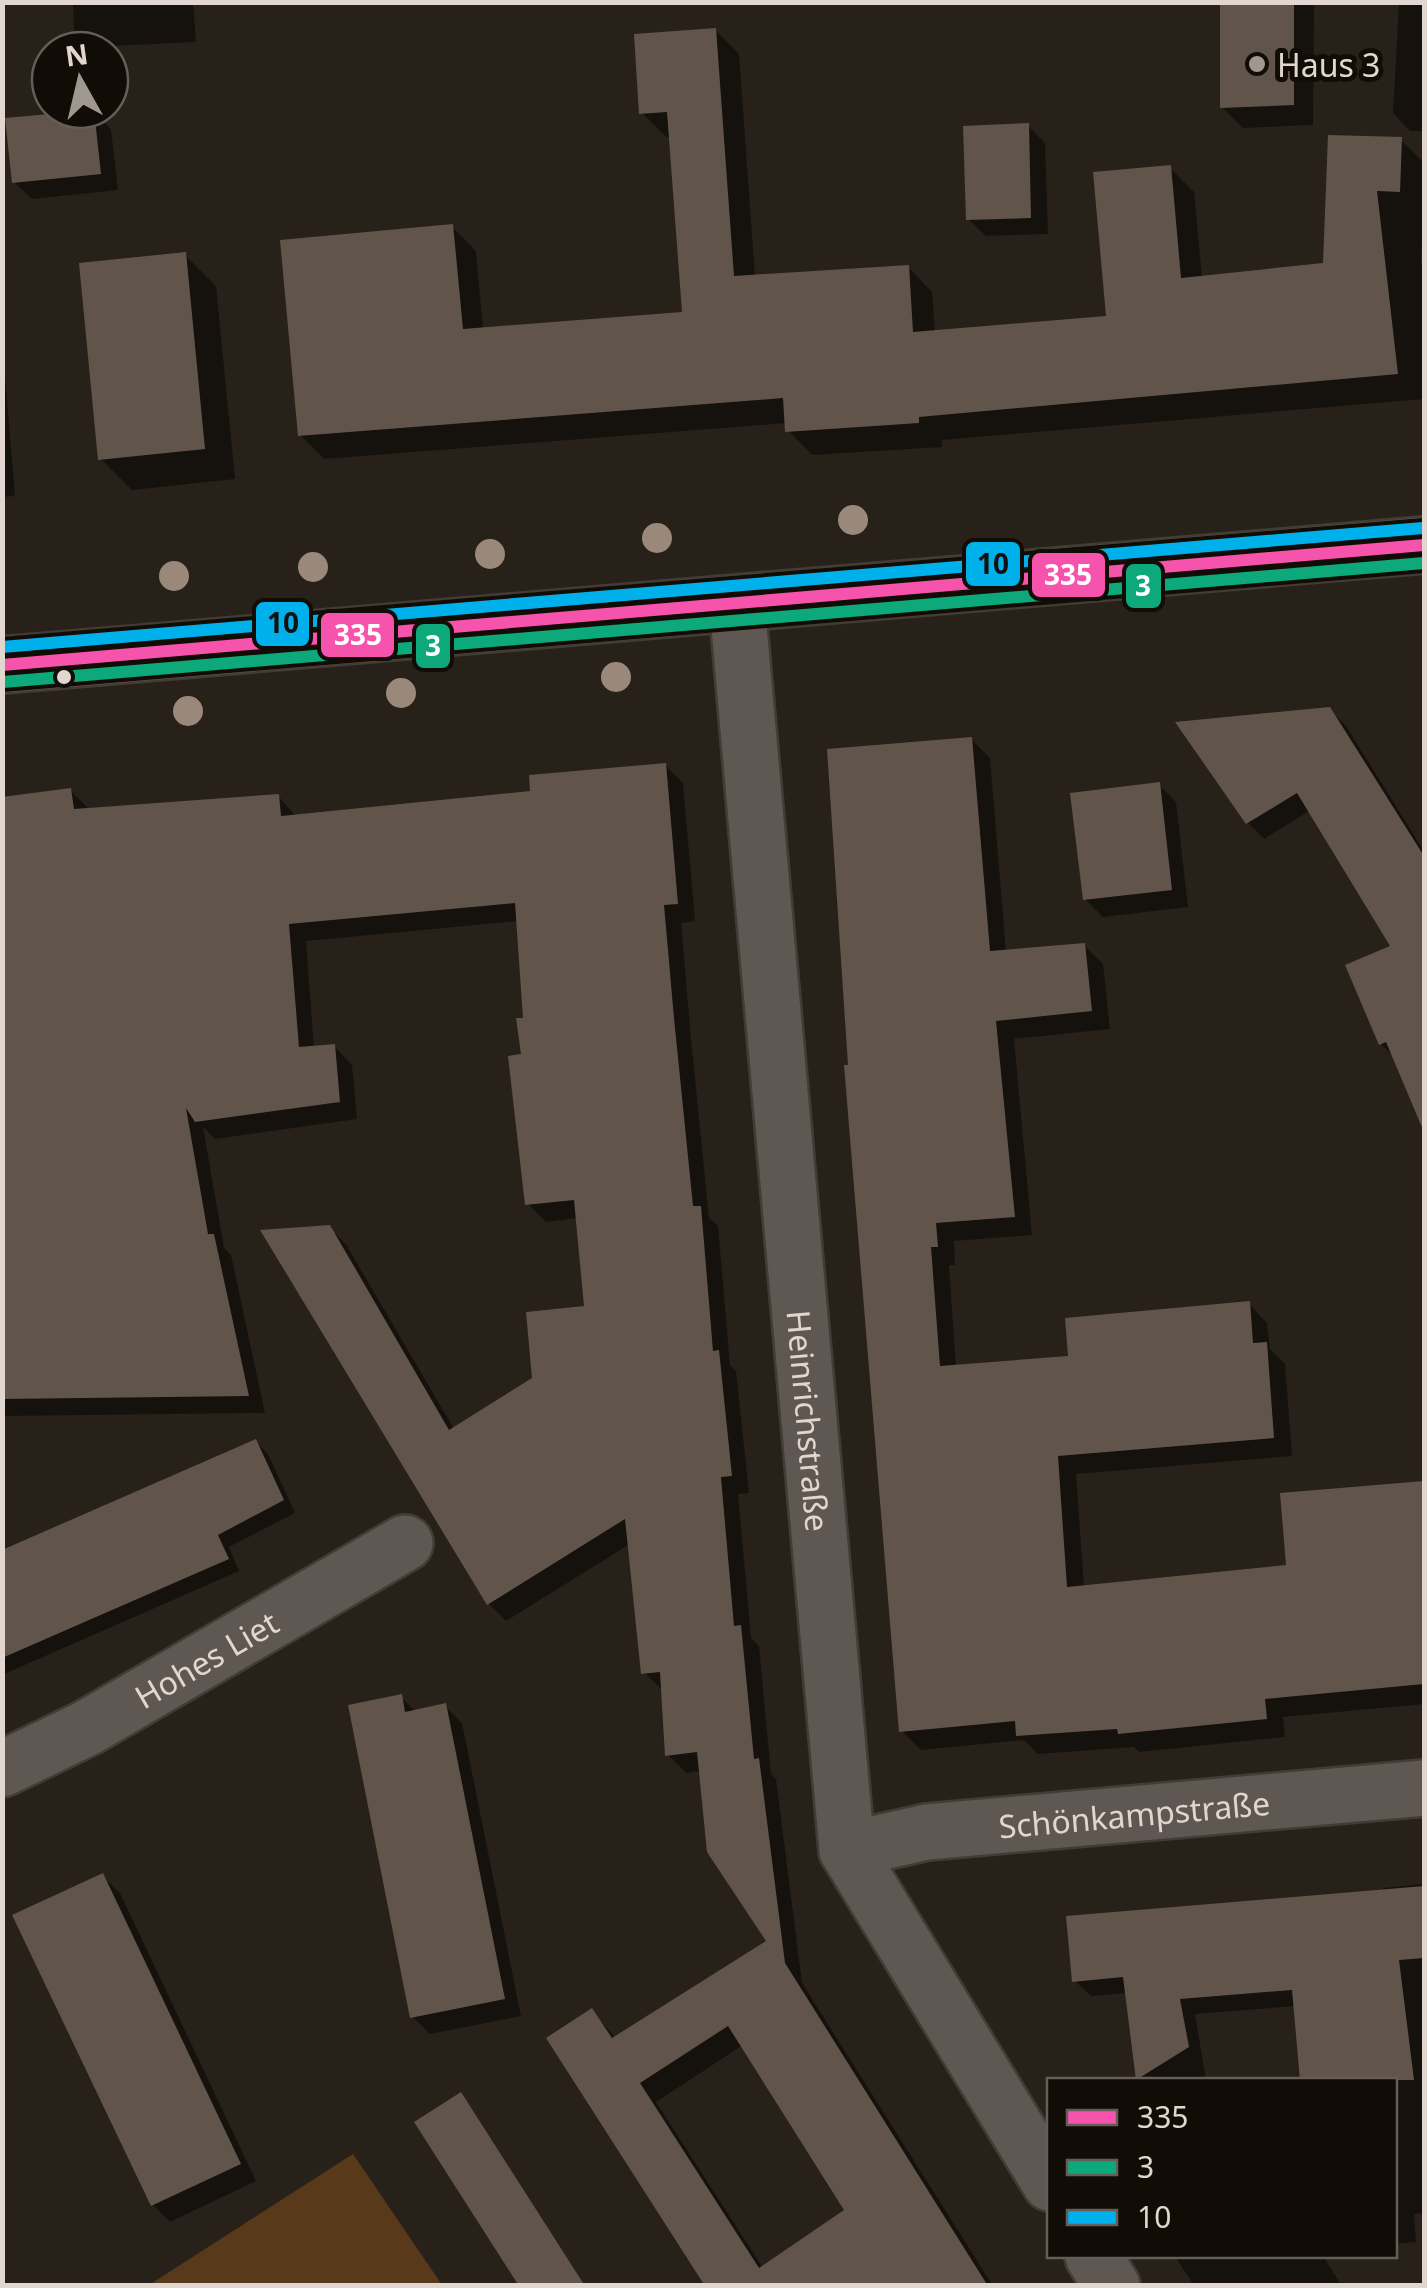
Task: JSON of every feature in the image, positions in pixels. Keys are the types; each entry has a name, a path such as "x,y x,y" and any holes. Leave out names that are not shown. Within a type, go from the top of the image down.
{"main road":[{"path":"2,665 1424,545"}],"street":[{"name":"Heinrichstraße","path":"737,604 847,1850 1047,2178"},
{"name":"Hohes Liet","path":"2,1769 88,1728 405,1542"},
{"name":"Schönkampstraße","path":"847,1850 927,1832 1424,1788"},
{"path":"1095,2258 1112,2286"}],"shaded area":[{"path":"353,2154 442,2285 149,2285"}],"building":[{"name":"Haus 3","path":"1220,2 1294,2 1294,105 1220,108"},
{"path":"716,28 734,276 909,265 913,332 1106,316 1093,172 1171,165 1181,278 1323,263 1328,135 1402,137 1400,192 1377,191 1398,374 919,417 919,423 785,432 783,398 298,436 280,240 453,224 463,329 682,312 667,112 639,114 634,34"},
{"path":"30,116 30,130 96,130 101,174 12,183 5,118"},
{"path":"1029,123 1031,218 966,220 963,126"},
{"path":"186,252 205,449 98,460 79,263"},
{"path":"1330,707 1424,856 1424,1132 1386,1042 1379,1045 1345,965 1390,946 1297,793 1246,824 1175,722"},
{"path":"972,737 990,951 1085,943 1092,1011 996,1021 1015,1217 936,1223 938,1247 931,1247 940,1366 1068,1356 1065,1318 1250,1301 1253,1343 1267,1342 1274,1438 1058,1456 1067,1587 1286,1565 1280,1493 1424,1481 1424,1684 1265,1699 1267,1719 1118,1734 1117,1729 1016,1736 1015,1721 899,1732 844,1065 848,1065 827,749"},
{"path":"666,763 678,904 664,905 693,1206 701,1206 713,1351 719,1350 732,1476 721,1477 734,1626 741,1625 754,1759 759,1758 785,1963 988,2286 705,2286 546,2038 592,2008 612,2038 766,1941 707,1852 697,1752 665,1756 660,1672 641,1674 625,1519 487,1605 260,1230 330,1225 449,1430 532,1378 526,1312 584,1306 574,1200 525,1205 508,1056 521,1054 516,1018 523,1018 515,903 289,924 299,1047 335,1044 340,1102 195,1122 186,1108 208,1234 214,1234 249,1396 2,1399 2,797 71,788 74,809 279,794 281,816 530,791 529,775","holes":["728,2026 844,2210 759,2268 640,2083"]},
{"path":"1160,782 1172,890 1083,900 1070,793"},
{"path":"256,1439 284,1500 218,1535 229,1559 2,1658 2,1550"},
{"path":"402,1694 405,1712 446,1703 505,1999 410,2018 348,1705"},
{"path":"103,1873 241,2164 151,2206 12,1915"},
{"path":"1424,1886 1424,1958 1399,1960 1414,2080 1300,2078 1292,1990 1180,1999 1189,2047 1136,2078 1123,1977 1072,1982 1066,1916"},
{"path":"461,2092 585,2286 519,2286 414,2122"}],"transit line":[{"name":"10","path":"2,647 1423,528"},
{"name":"335","path":"2,665 1424,545"},
{"name":"3","path":"3,682 1424,563"}],"place":[{"name":"Haus 3","path":"1257,64"}]}
